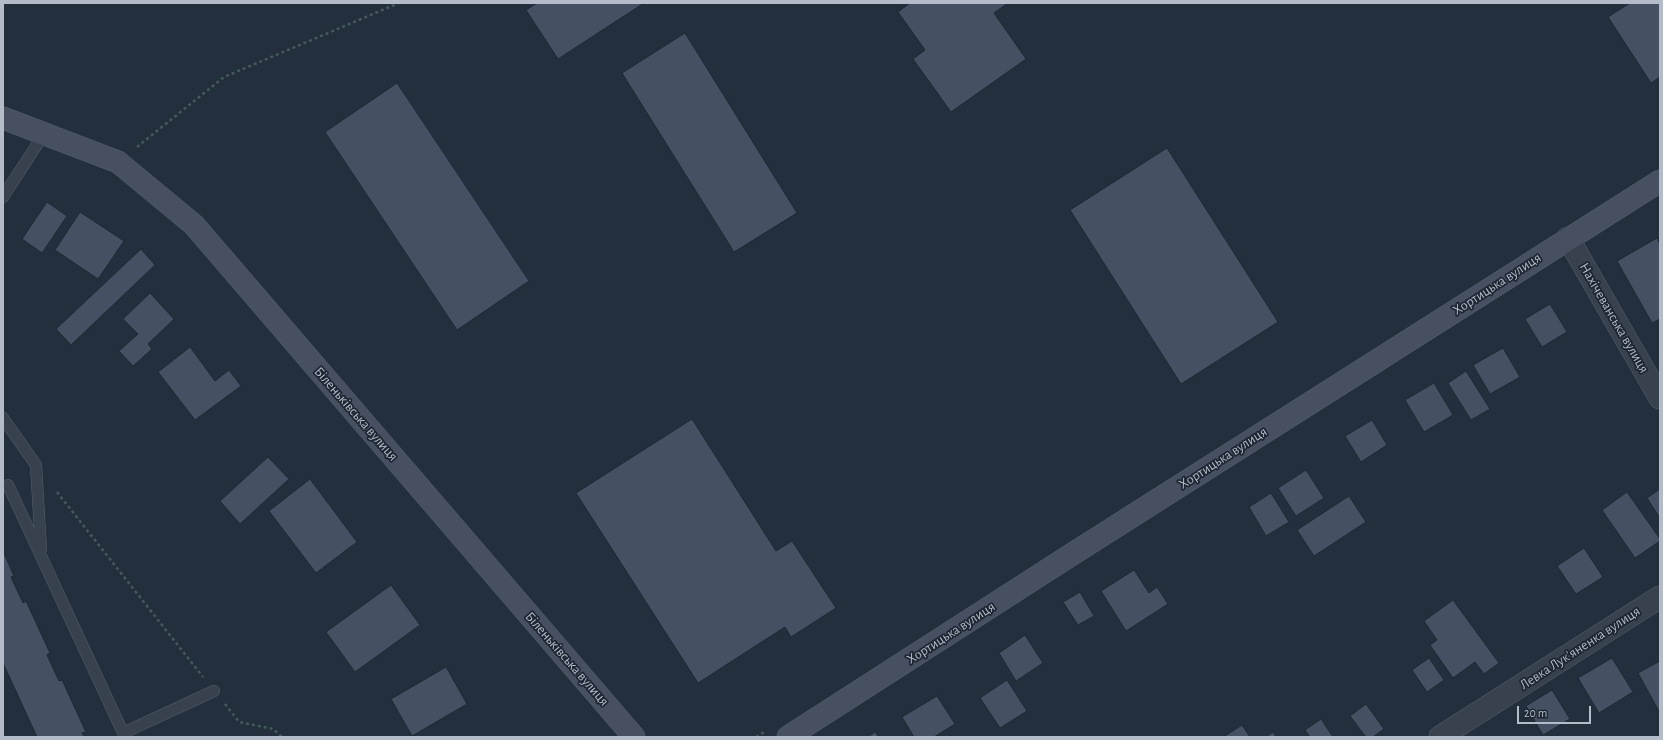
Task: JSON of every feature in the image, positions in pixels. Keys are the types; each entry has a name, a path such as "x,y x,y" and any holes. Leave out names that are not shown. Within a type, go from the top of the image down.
{"street":[{"name":"Біленьківська вулиця","path":"3,118 118,162 194,225 634,737"},
{"name":"Хортицька вулиця","path":"788,737 1568,238 1660,181"},
{"name":"Нахічеванська вулиця","path":"1568,238 1660,398"},
{"name":"Левка Лук'яненка вулиця","path":"1440,737 1660,597"}],"lane":[{"path":"3,197 44,134"},
{"path":"3,418 36,465 41,556"},
{"path":"3,487 8,485 124,735 214,691"}],"path":[{"path":"118,162 224,77 399,3"},
{"path":"36,465 166,628"},
{"path":"239,722 273,729 282,737"}],"building":[{"path":"537,3 644,3 558,59 526,10"},
{"path":"910,3 1008,3 994,13 1026,59 951,112 913,59 925,50 898,12"},
{"path":"1630,3 1660,3 1660,77 1651,83 1608,17"},
{"path":"685,33 797,213 734,252 622,73"},
{"path":"397,83 529,281 457,330 325,132"},
{"path":"1167,148 1278,322 1181,384 1070,210"},
{"path":"47,202 67,216 42,253 22,239"},
{"path":"80,212 124,241 98,279 55,250"},
{"path":"1657,238 1660,244 1660,319 1652,323 1617,261"},
{"path":"141,249 155,265 71,345 56,329"},
{"path":"150,293 174,319 148,344 152,349 133,366 119,351 138,334 123,319"},
{"path":"1550,304 1567,332 1542,347 1525,319"},
{"path":"190,347 215,381 229,370 241,386 195,420 158,372"},
{"path":"1503,348 1520,377 1490,394 1473,365"},
{"path":"1466,371 1490,409 1471,420 1448,383"},
{"path":"1434,383 1453,415 1424,432 1405,400"},
{"path":"692,419 776,551 792,541 836,608 791,637 785,627 698,683 576,493"},
{"path":"1372,420 1387,445 1361,462 1345,436"},
{"path":"268,457 289,479 240,524 220,501"},
{"path":"1306,470 1324,498 1296,516 1278,488"},
{"path":"310,479 357,542 316,573 269,511"},
{"path":"1660,489 1660,518 1647,498"},
{"path":"1627,492 1660,539 1660,541 1635,558 1602,510"},
{"path":"1271,493 1289,522 1266,536 1249,507"},
{"path":"1349,496 1366,522 1314,556 1297,530"},
{"path":"1584,548 1603,577 1576,594 1557,566"},
{"path":"3,551 14,576 11,577 23,603 26,601 50,653 47,655 59,681 62,680 86,732 82,733 84,737 37,737 3,663"},
{"path":"1134,570 1149,593 1157,587 1168,604 1126,631 1101,591"},
{"path":"391,585 420,625 355,672 326,632"},
{"path":"1080,592 1094,616 1078,625 1063,602"},
{"path":"1453,600 1499,663 1484,674 1475,662 1453,678 1430,645 1437,640 1424,621"},
{"path":"1025,635 1043,663 1016,681 999,653"},
{"path":"1429,658 1444,680 1427,692 1412,670"},
{"path":"1612,658 1633,692 1599,713 1578,678"},
{"path":"1660,661 1660,713 1638,673"},
{"path":"446,667 467,704 412,736 391,699"},
{"path":"1007,680 1027,711 1000,728 980,698"},
{"path":"1552,690 1570,719 1543,735 1526,706"},
{"path":"937,696 955,724 934,737 914,737 902,717"},
{"path":"1366,704 1384,729 1373,737 1366,737 1350,716"},
{"path":"1321,719 1333,737 1310,737 1305,730"},
{"path":"1242,725 1250,737 1225,737 1225,736"},
{"path":"875,732 879,737 868,737"},
{"path":"1273,732 1276,737 1266,737"}]}
